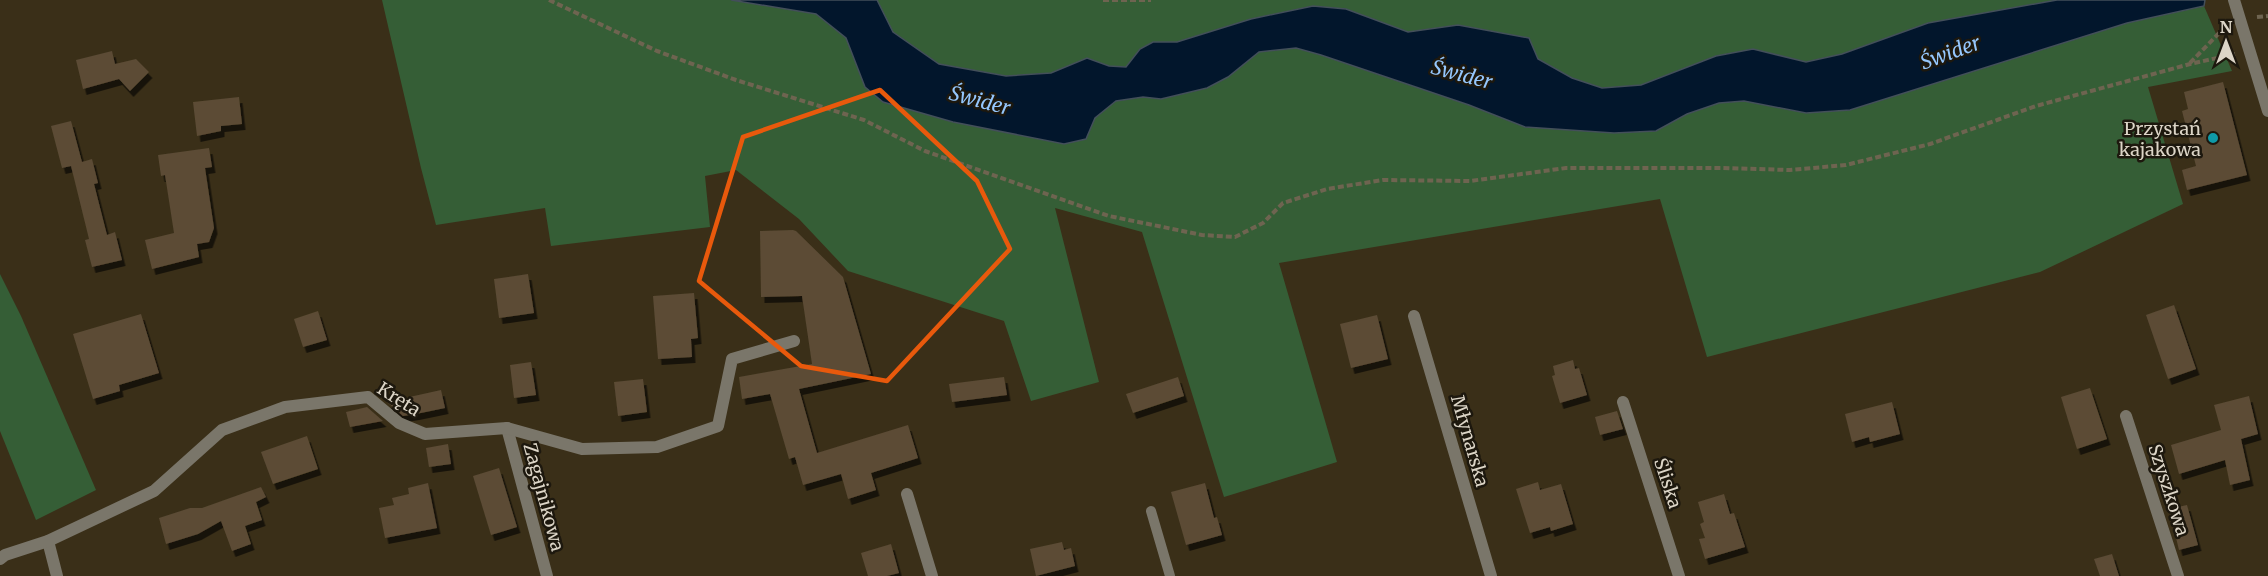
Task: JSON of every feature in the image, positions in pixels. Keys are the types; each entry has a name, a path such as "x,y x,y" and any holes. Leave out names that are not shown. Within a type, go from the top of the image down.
{"street":[{"path":"2234,0 2268,111"},
{"name":"Młynarska","path":"1414,316 1491,576"},
{"name":"Kręta","path":"0,560 5,555 48,540 154,491 222,430 285,407 368,397 399,423 425,434 507,428 582,449 657,447 718,426 732,359 794,341"},
{"name":"Śliska","path":"1623,402 1679,576"},
{"name":"Szyszkowa","path":"2126,416 2178,576"},
{"name":"Zagajnikowa","path":"507,428 547,576"},
{"path":"907,494 932,576"},
{"path":"48,540 57,576"}],"lane":[{"path":"1151,511 1170,576"}],"path":[{"path":"549,0 657,51 736,80 864,120 925,151 1099,212 1202,235 1235,237 1263,223 1283,203 1327,189 1383,180 1470,181 1566,168 1790,170 1846,165 1930,144 2036,106 2223,56"},
{"path":"1104,0 1151,0"}],"highlighted area":[{"path":"880,90 977,181 1010,249 887,381 801,366 699,281 743,137"}],"green space":[{"path":"382,0 731,0 816,14 846,38 865,87 1086,139 1095,118 1116,101 1143,97 1161,99 1207,88 1228,77 1259,52 1296,48 1469,105 1525,127 1656,131 1687,114 1719,103 1745,101 1806,113 2127,23 2204,6 2232,71 2148,87 2183,204 2040,272 1707,357 1660,199 1279,263 1337,462 1224,497 1142,232 1055,208 1099,382 1031,401 1004,321 848,271 799,219 736,170 705,176 710,227 551,246 545,208 436,225"},
{"path":"877,0 2057,0 1928,23 1842,54 1805,62 1753,49 1716,56 1641,85 1601,88 1572,78 1538,59 1458,25 1408,32 1346,9 1313,6 1251,19 1177,42 1153,42 1140,49 1126,67 1109,66 1087,58 1052,73 1006,76 939,64 893,32"},
{"path":"0,274 21,316 96,490 36,520 0,431"}],"water":[{"name":"Świder","path":"731,0 877,0 893,32 939,64 1006,76 1051,73 1087,58 1109,66 1126,67 1140,49 1153,42 1177,42 1251,19 1313,6 1346,9 1408,32 1458,25 1529,38 1538,59 1572,78 1602,88 1641,85 1716,56 1753,49 1806,62 1842,54 1928,23 2057,0 2205,0 2204,6 2127,23 1850,110 1806,113 1744,101 1719,103 1687,114 1656,131 1614,133 1525,127 1469,105 1321,55 1296,48 1259,52 1228,77 1207,88 1161,99 1143,97 1116,101 1095,118 1086,139 1064,144 953,122 883,102 865,87 846,38 816,14"}],"building":[{"path":"112,51 115,64 136,59 149,72 130,91 119,79 83,89 76,60"},
{"name":"Przystań kajakowa","path":"2223,82 2247,175 2187,190 2182,170 2196,166 2182,111 2188,109 2184,92"},
{"path":"239,97 242,124 221,126 221,131 197,136 193,102"},
{"path":"71,121 82,162 92,159 98,183 94,184 107,235 115,232 122,260 92,267 85,240 89,239 71,166 62,168 51,126"},
{"path":"209,148 212,167 205,168 214,228 209,242 197,244 199,257 152,269 145,240 174,233 165,175 161,176 158,155"},
{"path":"793,230 843,277 871,374 799,389 817,453 908,425 918,458 871,473 876,490 848,499 841,474 803,485 795,457 789,459 770,394 742,399 739,377 812,364 802,296 761,297 760,231"},
{"path":"528,274 534,313 499,318 494,279"},
{"path":"694,293 698,338 691,339 692,357 658,359 653,296"},
{"path":"2174,305 2196,369 2168,379 2146,315"},
{"path":"318,311 327,340 303,347 294,319"},
{"path":"141,314 159,373 119,385 120,391 93,399 73,334"},
{"path":"1377,315 1388,359 1351,368 1340,324"},
{"path":"1573,360 1575,369 1579,368 1587,395 1560,403 1552,376 1555,375 1553,366"},
{"path":"531,362 536,395 514,398 510,365"},
{"path":"1004,377 1007,395 952,402 949,384"},
{"path":"1178,377 1184,396 1133,413 1126,394"},
{"path":"643,379 647,412 618,416 614,382"},
{"path":"2090,388 2107,439 2077,449 2061,397"},
{"path":"441,390 445,408 403,416 387,402"},
{"path":"2249,396 2258,434 2241,439 2250,480 2230,485 2225,460 2179,474 2171,445 2221,430 2214,405"},
{"path":"1892,402 1900,434 1870,442 1869,437 1852,442 1845,414"},
{"path":"367,407 383,421 350,427 346,412"},
{"path":"1617,411 1623,429 1600,435 1595,417"},
{"path":"307,436 318,469 273,484 261,452"},
{"path":"448,444 451,464 429,467 426,448"},
{"path":"499,468 517,527 491,535 473,476"},
{"path":"1538,482 1540,490 1561,484 1573,524 1551,531 1550,527 1530,533 1516,489"},
{"path":"428,483 437,528 385,538 379,508 394,505 392,498 409,494 408,488"},
{"path":"1205,483 1214,518 1217,517 1222,535 1186,545 1171,492"},
{"path":"261,487 266,497 256,502 262,520 245,526 251,544 232,551 221,521 198,534 166,544 159,518 190,508 202,508"},
{"path":"1724,494 1730,514 1734,513 1745,547 1705,559 1699,539 1705,538 1700,524 1704,522 1698,502"},
{"path":"2187,505 2198,545 2179,550 2169,509"},
{"path":"1062,542 1064,550 1071,548 1075,566 1036,576 1030,549"},
{"path":"891,544 899,573 887,576 868,576 861,553"},
{"path":"2112,554 2119,576 2100,576 2094,559"}],"place":[{"name":"Przystań kajakowa","path":"2213,138"}]}
